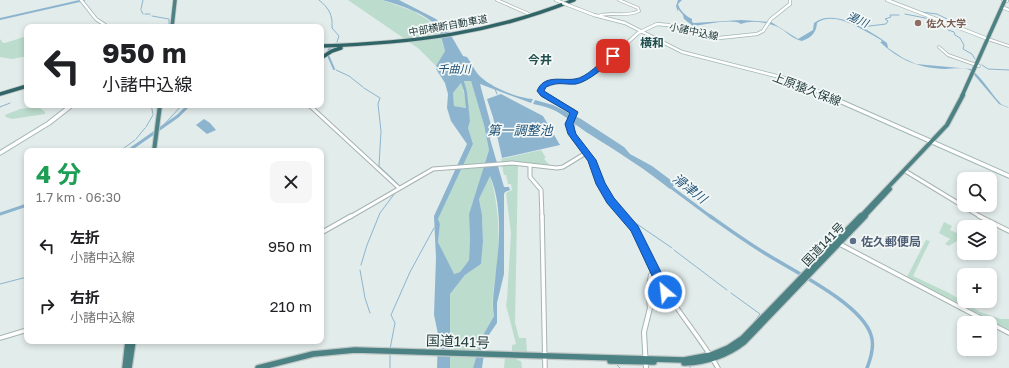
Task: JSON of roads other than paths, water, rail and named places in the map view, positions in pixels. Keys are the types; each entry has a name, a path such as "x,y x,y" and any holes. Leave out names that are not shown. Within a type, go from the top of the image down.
{"highway":[{"path":"171,24 174,0"},
{"name":"中部横断自動車道","path":"324,46 380,44 455,34 516,20 574,0"},
{"name":"国道141号","path":"835,242 907,172 954,120 1006,0"},
{"path":"324,56 343,48 380,44"},
{"path":"0,94 24,87"},
{"path":"155,148 161,108"},
{"name":"国道141号","path":"258,368 302,356 352,350 545,356 692,363 731,352 739,346 810,271 835,242 933,143"},
{"path":"125,368 128,344"},
{"path":"129,368 132,344"},
{"name":"国道141号","path":"267,368 297,360 352,350"}],"main road":[{"name":"上原猿久保線","path":"556,0 598,16 623,22 682,52 792,80 1009,176"},
{"name":"小諸中込線","path":"586,153 572,134 569,127 574,113 542,94 540,91 542,87 555,80 575,82 584,79 642,32 659,24 720,38 759,33 770,21 790,4 790,0"},
{"path":"887,0 989,39"},
{"path":"82,1 87,10 103,24"},
{"path":"1003,7 1009,10"},
{"path":"0,153 49,122 68,108"},
{"path":"586,153 592,160 604,192 634,229 655,273 651,275 648,290 650,308 644,332 648,362"}],"street":[{"path":"497,0 529,14"},
{"path":"598,16 603,14 627,15 639,10 637,7 619,0"},
{"path":"989,39 1009,46"},
{"path":"939,46 948,55 976,67"},
{"path":"312,108 399,188"},
{"path":"324,231 429,170 446,167 500,163 515,163 560,168 586,153"},
{"path":"530,165 530,176 542,190 545,368"},
{"path":"907,172 968,210 1009,231"},
{"path":"835,242 1009,333"},
{"path":"655,273 670,298 718,368"},
{"path":"0,338 24,331"}],"water":[{"name":"千曲川","path":"382,0 399,0 436,19 449,32 463,56 467,57 482,78 495,87 519,96 533,99 531,103 480,84 491,125 490,139 504,187 509,187 510,190 504,194 504,274 497,303 497,323 486,339 482,368 473,368 482,337 494,316 493,299 499,234 497,198 490,176 479,199 482,215 483,242 481,264 465,275 450,294 450,368 437,368 438,334 434,315 436,258 434,216 467,144 451,121 447,108 448,94 445,83 436,69 438,68 436,66 445,51 439,30 422,15 405,7","holes":["464,81 471,81 484,125 489,150 469,214 469,260 460,272 454,274 438,242 440,224 438,219 473,144 468,128 470,121 467,92","461,83 464,91 466,108 454,106 453,93"]},
{"name":"湯川","path":"678,0 682,0 678,4 680,9 692,19 692,22 694,23 741,20 771,22 798,39 813,30 814,23 822,19 841,19 852,22 872,33 887,43 888,48 903,58 916,64 960,68 945,69 927,67 918,65 910,62 895,54 887,48 880,42 882,42 881,40 858,27 841,20 824,20 817,23 813,34 802,41 795,39 774,25 764,23 749,22 741,24 737,22 725,22 693,26 684,19 683,15 678,9 678,12 676,6"},
{"name":"湯川","path":"960,68 971,69 1001,104 1009,108 999,104 970,70"},
{"name":"第一調整池","path":"501,94 543,116 560,145 502,158 493,117 487,99"},
{"path":"535,100 553,105 581,119 624,147 630,154 652,166 676,184 670,189 558,112 533,104"},
{"path":"204,119 216,130 207,134 196,125"}],"waterway":[{"path":"0,19 84,0"},
{"path":"141,9 143,0"},
{"path":"319,0 330,12 332,28 339,36 337,42"},
{"path":"141,10 143,14"},
{"path":"921,12 937,14 947,19 946,21"},
{"path":"145,14 150,14"},
{"path":"905,14 935,20"},
{"path":"861,27 886,24 888,21 885,19 891,17 890,15 899,15"},
{"path":"152,16 169,19 169,24"},
{"path":"944,23 943,24 948,30 954,32 955,35 960,38 964,45 963,49 972,54 975,59"},
{"path":"330,48 327,53 334,69"},
{"path":"982,65 988,69 1009,70"},
{"path":"336,70 349,76 363,87"},
{"path":"364,88 380,98 378,104 381,131 379,166 400,186"},
{"name":"第一調整池","path":"495,89 497,94"},
{"path":"0,107 10,103"},
{"path":"152,108 153,114"},
{"path":"160,129 179,108"},
{"path":"132,148 178,116 186,108"},
{"path":"146,127 153,115"},
{"path":"574,134 575,122"},
{"path":"136,139 145,128"},
{"path":"124,148 135,140"},
{"name":"滑津川","path":"668,185 711,217"},
{"path":"361,265 367,245 380,213 395,193"},
{"path":"614,201 634,222 672,248"},
{"path":"0,214 24,206"},
{"name":"滑津川","path":"710,216 756,248 824,288 854,311 865,323 873,343 867,368"},
{"path":"390,349 395,323 391,315 410,272 434,228"},
{"path":"674,250 727,290"},
{"path":"360,270 365,298 370,313"},
{"path":"0,284 24,278"},
{"path":"731,293 760,314 750,327 734,341"},
{"path":"390,353 390,368"},
{"path":"617,365 620,368"}],"place":[{"name":"佐久大学","path":"918,23"},
{"name":"佐久郵便局","path":"853,241"}],"district":[{"name":"横和","path":"652,42"},
{"name":"今井","path":"540,59"}]}
